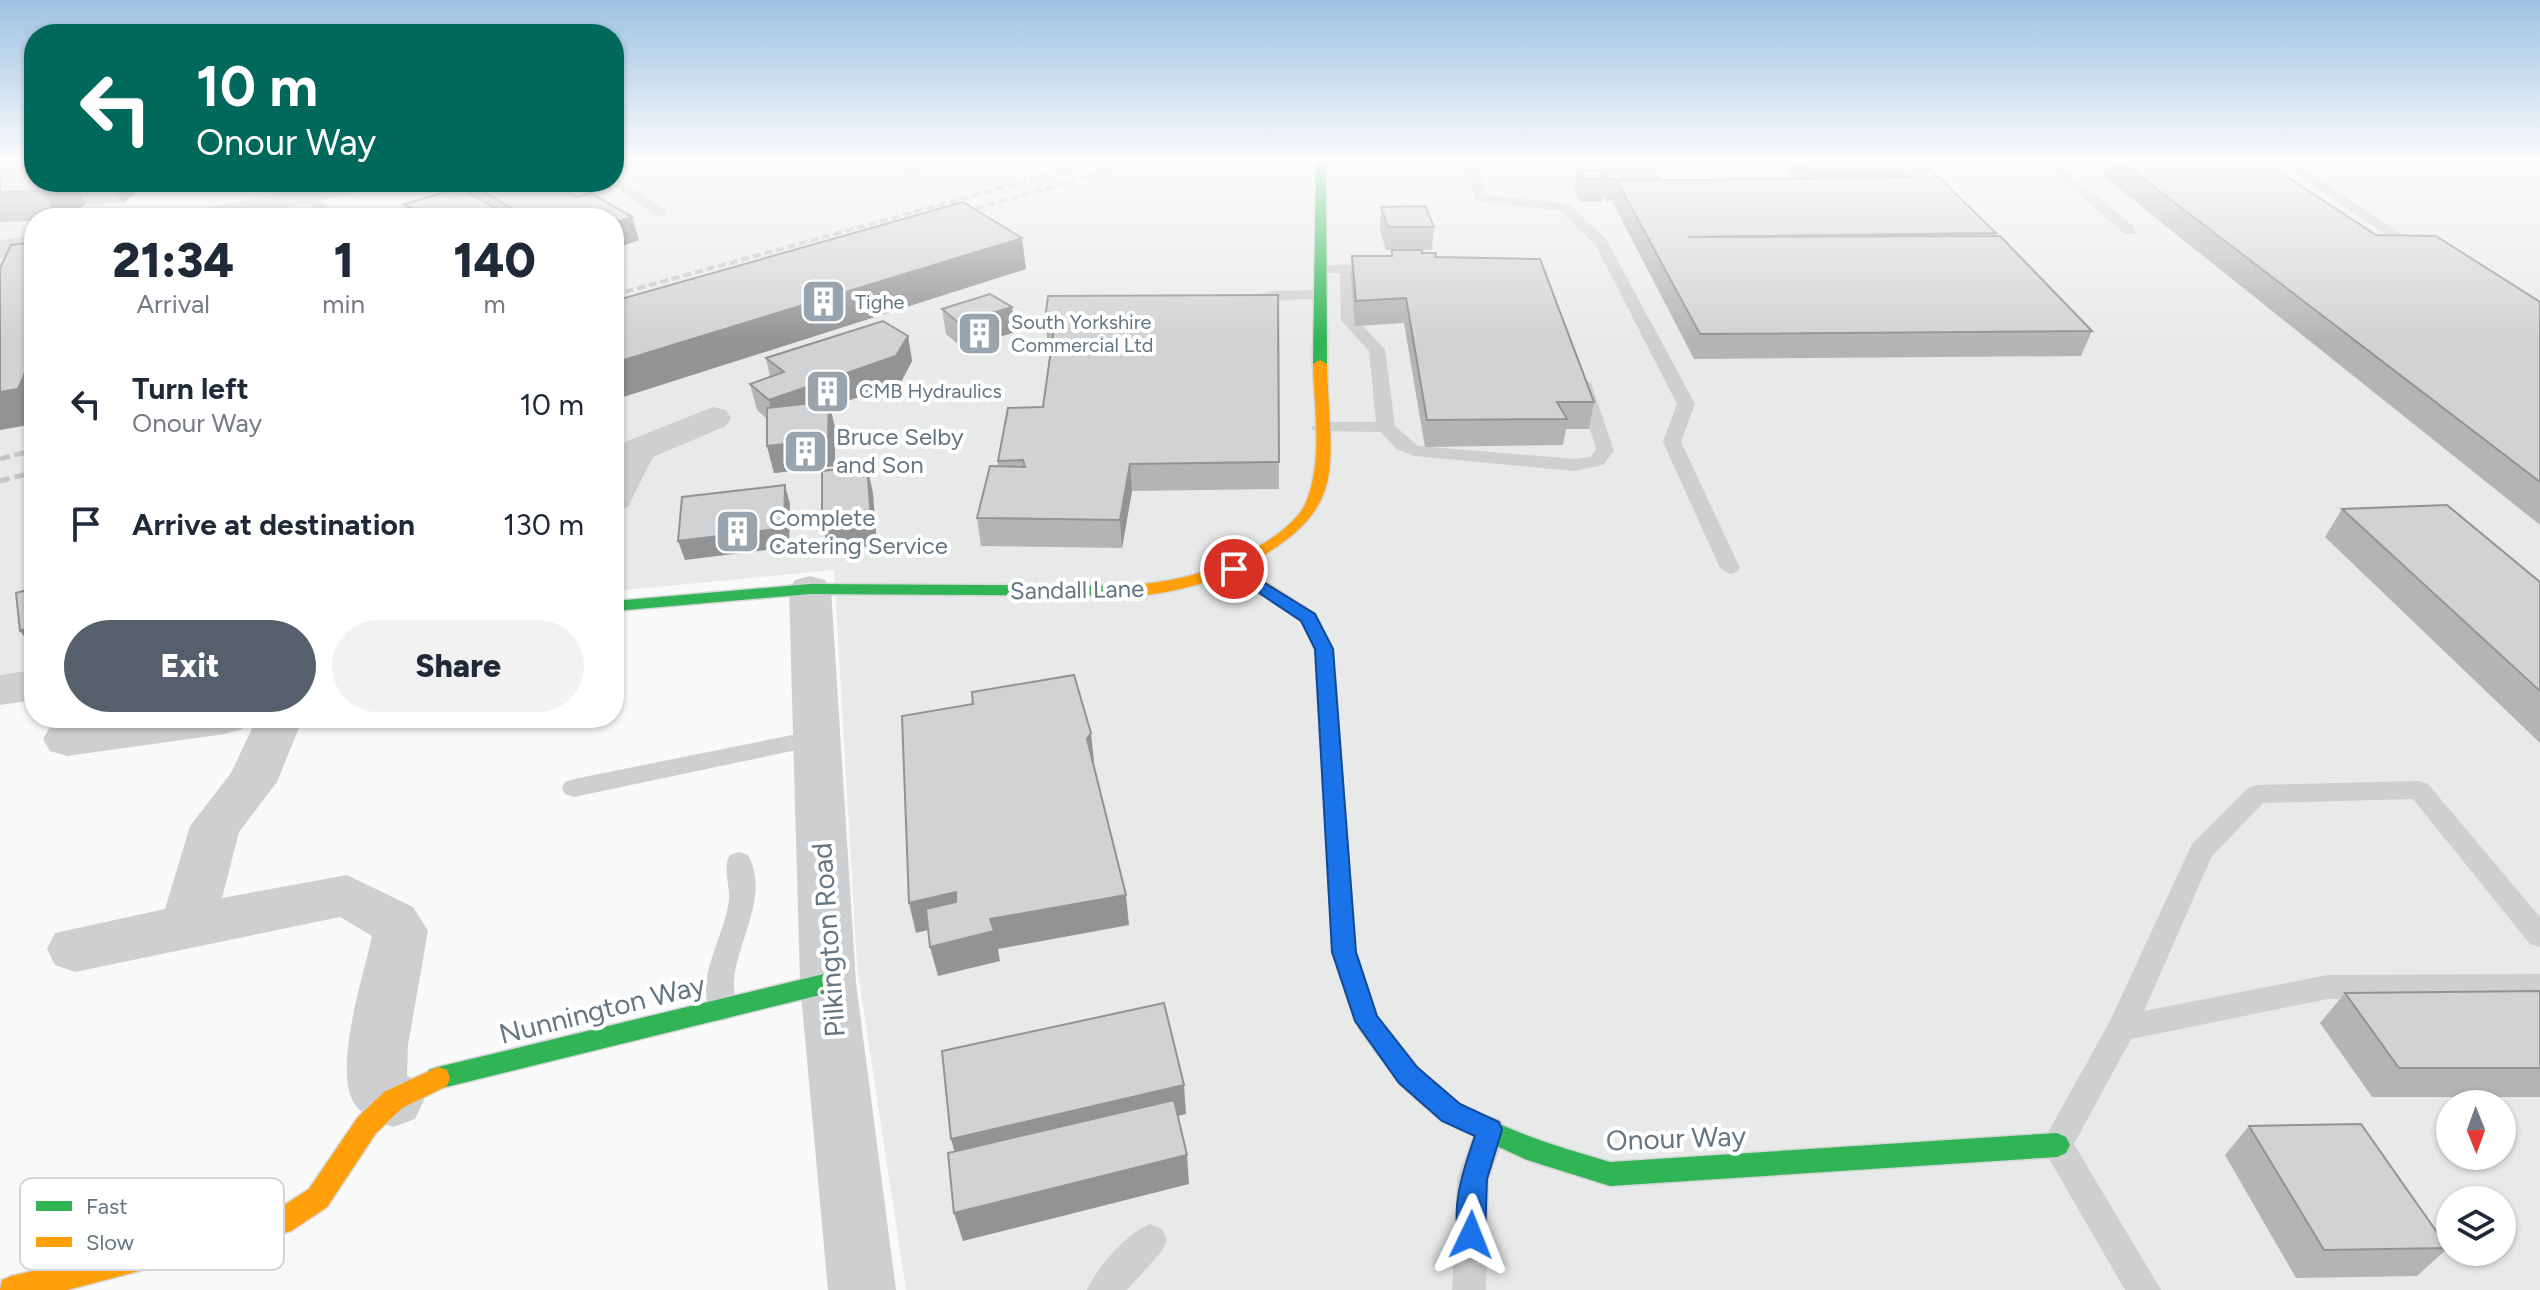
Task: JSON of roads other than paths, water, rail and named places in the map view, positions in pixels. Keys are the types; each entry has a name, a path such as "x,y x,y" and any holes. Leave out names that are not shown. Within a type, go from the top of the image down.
{"street":[{"name":"Sandall Lane","path":"624,605 810,589 1105,593 1170,587 1234,569 1293,530 1315,500 1320,427 1321,220"},
{"path":"624,479 638,450 713,418"},
{"name":"Onour Way","path":"1234,569 1309,618 1324,649 1344,952 1367,1021 1408,1075 1451,1113 1536,1152 1610,1174 2057,1145"},
{"name":"Pilkington Road","path":"810,589 828,983 862,1290"},
{"path":"0,690 24,686"},
{"path":"67,739 150,728"},
{"path":"187,926 215,826 252,782 276,728"},
{"path":"75,949 347,896 394,922 401,931 378,1045 377,1086 393,1100"},
{"name":"Nunnington Way","path":"284,1220 318,1198 367,1125 393,1100 430,1080 828,983"},
{"name":"Nunnington Way","path":"12,1290 91,1270"}],"lane":[{"path":"1578,220 1601,242 1686,404 1672,442 1730,568"},
{"path":"2117,220 2130,231"},
{"path":"2373,220 2437,263"},
{"path":"1347,268 1349,320 1377,350 1386,427 1402,445 1423,454 1589,464 1602,457 1604,444 1577,370"},
{"path":"1321,269 1393,268"},
{"path":"1241,303 1271,296 1321,295"},
{"path":"1320,427 1386,427"},
{"path":"574,788 817,738"},
{"path":"2144,1290 2057,1145 2122,1028 2201,851 2257,794 2419,790 2540,936"},
{"path":"722,1009 720,980 742,899 739,862"},
{"path":"2122,1028 2328,987 2540,986"},
{"path":"1469,1290 1473,1179 1490,1130"},
{"path":"1104,1290 1150,1240"}],"railway":[{"path":"624,292 884,220"},
{"path":"0,459 24,453"},
{"path":"0,481 24,475"}],"place":[{"name":"Tighe","path":"824,302"},
{"name":"South Yorkshire Commercial Ltd","path":"980,333"},
{"name":"CMB Hydraulics","path":"828,391"},
{"name":"Bruce Selby and Son","path":"805,451"},
{"name":"Complete Catering Service","path":"738,532"}]}
